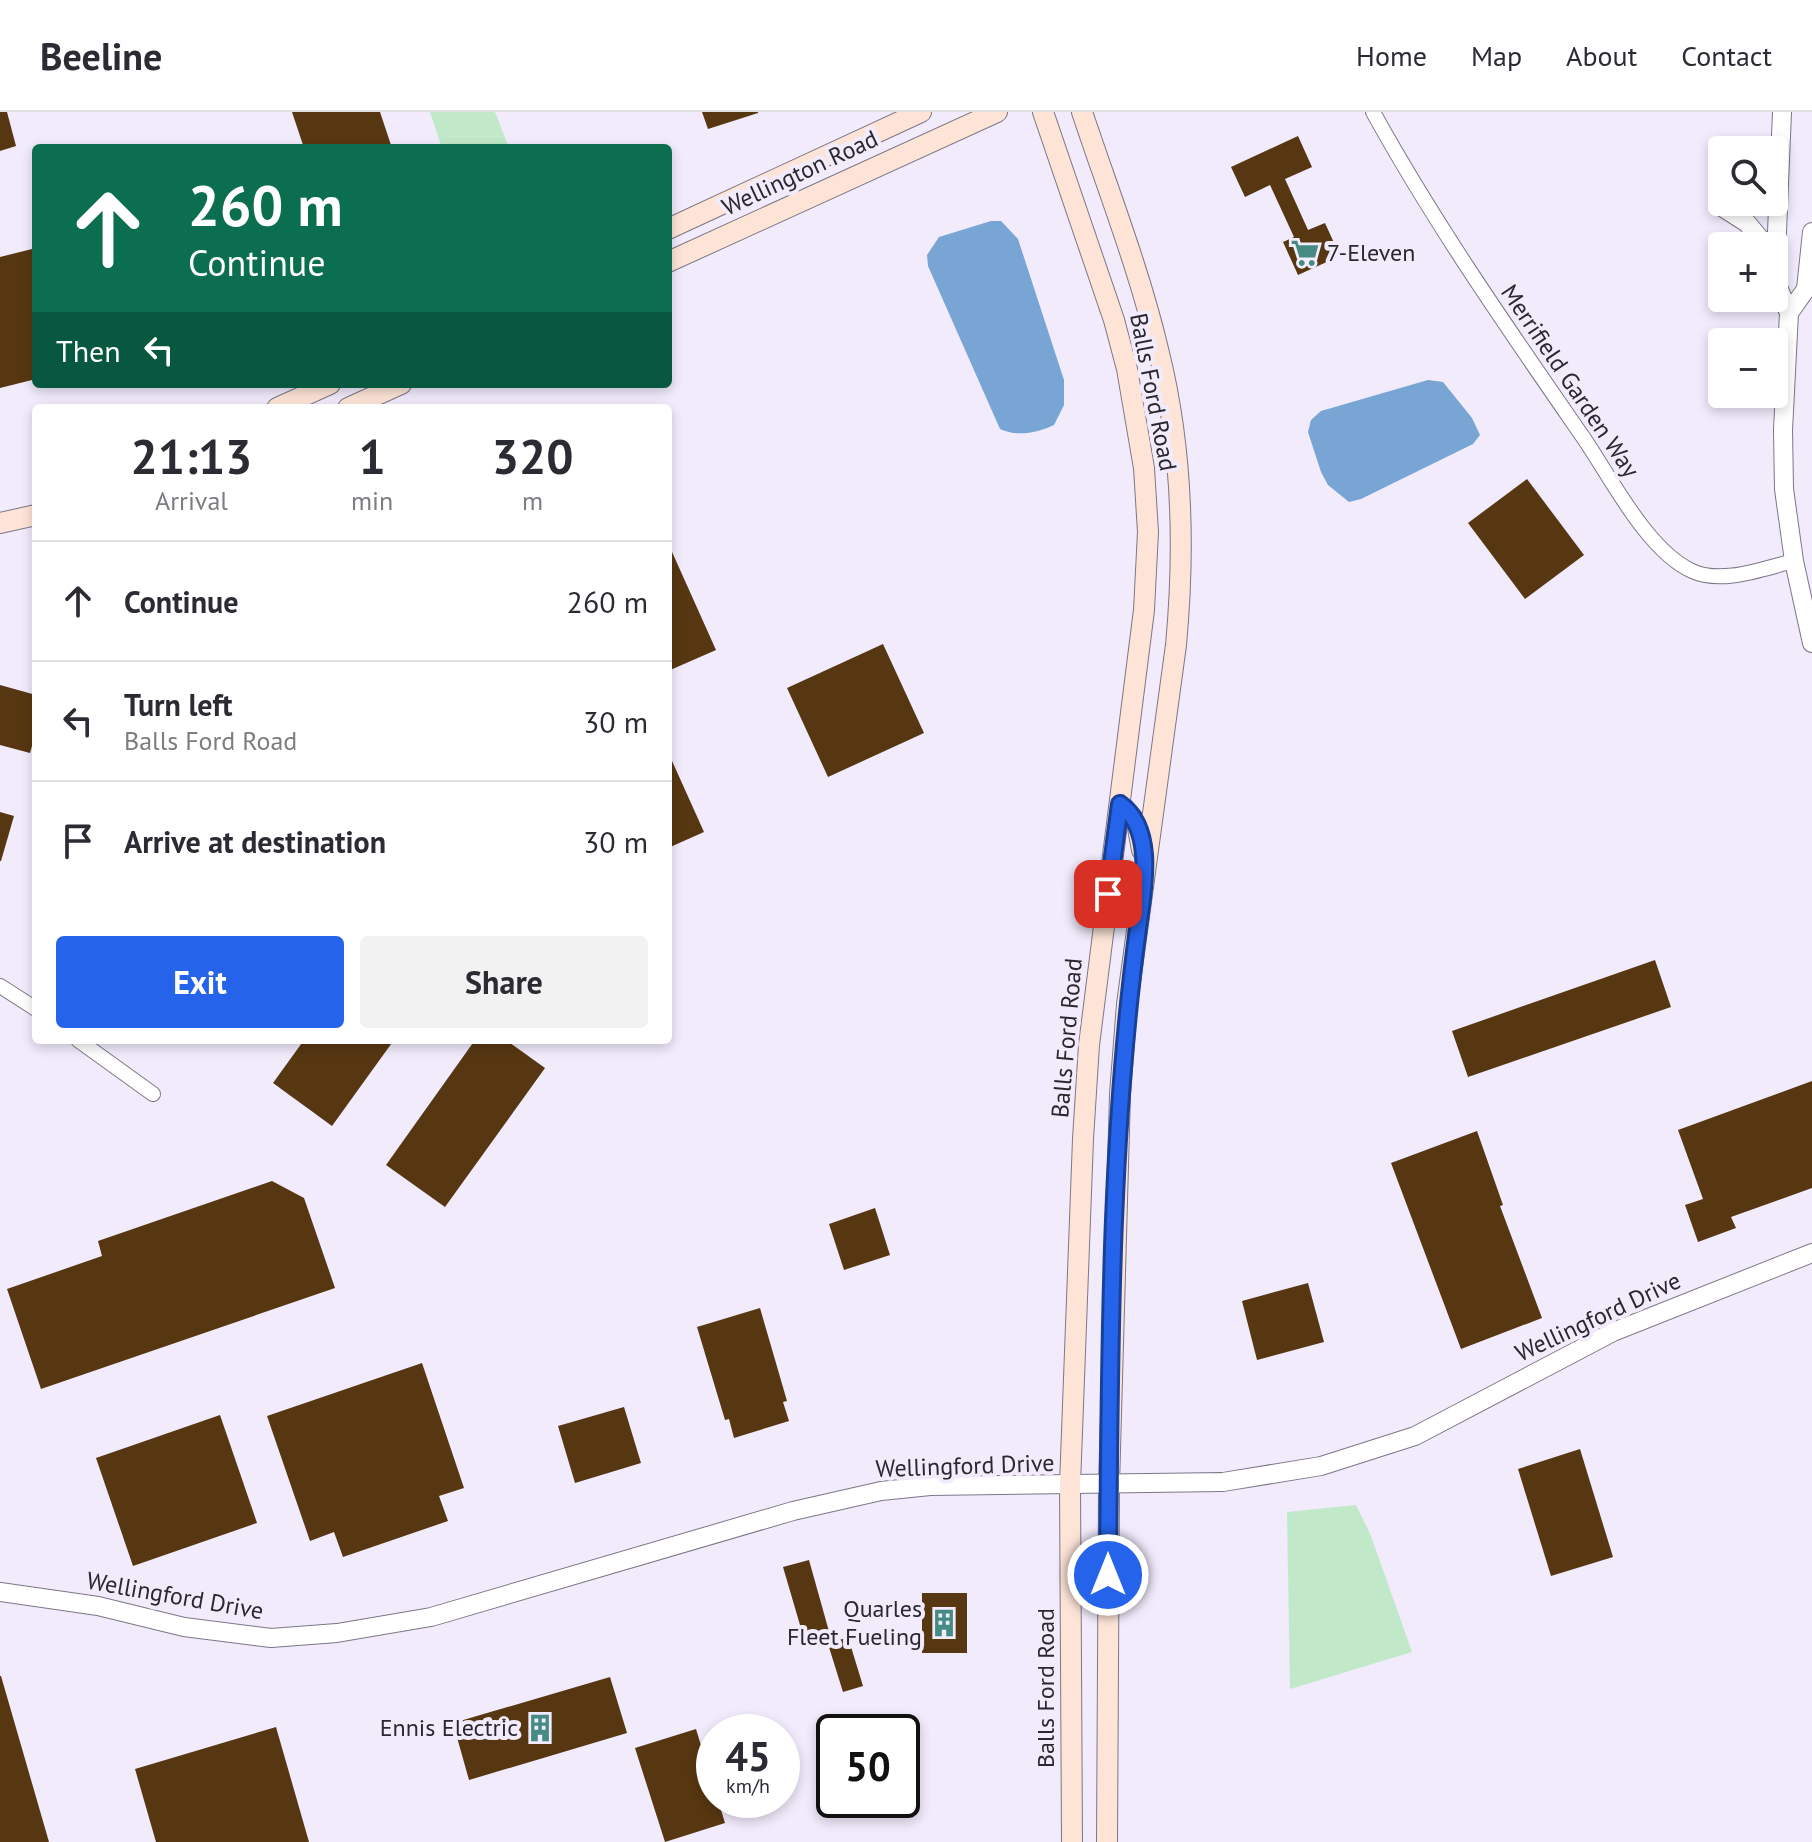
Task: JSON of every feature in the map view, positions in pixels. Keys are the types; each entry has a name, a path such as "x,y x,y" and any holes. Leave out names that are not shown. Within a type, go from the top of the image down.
{"main road":[{"name":"Wellington Road","path":"672,227 921,112"},
{"name":"Wellington Road","path":"672,260 997,112"},
{"name":"Balls Ford Road","path":"1043,112 1114,320 1127,369 1144,468 1148,532 1145,598 1089,1045 1070,1485 1072,1842"},
{"name":"Balls Ford Road","path":"1082,112 1157,342 1177,474 1181,562 1179,613 1127,1004 1120,1094 1109,1486 1107,1842"},
{"path":"280,404 297,388"},
{"path":"285,404 321,388"},
{"path":"357,404 392,388"},
{"path":"0,523 32,516"},
{"path":"1120,804 1137,823 1146,870"}],"street":[{"name":"Merrifield Garden Way","path":"1373,112 1484,295 1636,519 1657,543 1691,571 1712,577 1794,561"},
{"path":"1779,136 1782,112"},
{"path":"1736,216 1754,232"},
{"path":"1812,232 1806,289 1789,313 1783,430 1784,489 1794,561 1812,643"},
{"path":"0,986 32,1006"},
{"path":"84,1044 153,1094"},
{"name":"Wellingford Drive","path":"0,1592 98,1606 184,1627 271,1638 337,1633 431,1617 831,1500 881,1491 930,1486 1109,1486 1252,1479 1321,1466 1415,1436 1613,1332 1812,1253"}],"green space":[{"path":"430,112 495,112 507,144 441,144"},
{"path":"1356,1505 1371,1536 1412,1652 1290,1689 1287,1512"}],"water":[{"path":"991,221 1001,221 1018,239 1064,380 1064,405 1054,425 1034,432 1013,433 1000,429 928,266 927,255 939,237"},
{"path":"1428,380 1443,382 1472,418 1480,435 1473,444 1349,502 1328,485 1321,472 1308,432 1311,420 1321,411"}],"building":[{"path":"0,112 7,112 16,146 0,151"},
{"path":"292,112 380,112 391,144 303,144"},
{"path":"702,112 758,112 758,113 708,129"},
{"path":"1298,136 1312,167 1285,179 1308,230 1325,223 1340,256 1298,275 1283,242 1294,237 1270,185 1245,197 1231,167"},
{"path":"32,249 32,380 0,388 0,257"},
{"path":"1527,479 1584,555 1525,599 1468,523"},
{"path":"672,552 716,650 672,669"},
{"path":"883,644 924,733 828,777 787,688"},
{"path":"0,685 32,694 30,753 0,745"},
{"path":"672,761 704,832 672,846"},
{"path":"0,812 14,816 1,861 0,861"},
{"path":"1655,960 1671,1007 1468,1077 1452,1031"},
{"path":"301,1044 391,1044 332,1126 273,1083"},
{"path":"472,1044 512,1044 545,1068 445,1207 386,1165"},
{"path":"1812,1081 1812,1188 1731,1217 1736,1228 1698,1242 1685,1205 1703,1199 1678,1130"},
{"path":"1477,1131 1503,1205 1500,1206 1542,1318 1461,1349 1391,1163"},
{"path":"272,1181 304,1198 335,1288 41,1389 7,1289 102,1256 98,1241"},
{"path":"875,1208 890,1255 844,1270 829,1224"},
{"path":"1308,1283 1324,1342 1257,1360 1242,1301"},
{"path":"760,1308 787,1401 783,1402 789,1421 734,1438 729,1419 725,1420 697,1327"},
{"path":"422,1363 464,1488 439,1496 448,1521 343,1557 334,1532 310,1541 267,1416"},
{"path":"624,1407 641,1463 575,1483 558,1426"},
{"path":"220,1415 257,1523 133,1566 96,1458"},
{"path":"1580,1449 1613,1557 1551,1576 1518,1469"},
{"path":"809,1560 830,1635 805,1642 783,1567"},
{"name":"Quarles Fleet Fueling","path":"922,1593 967,1593 967,1653 922,1653"},
{"path":"848,1637 863,1686 843,1692 828,1644"},
{"path":"1,1676 49,1842 0,1842"},
{"name":"Ennis Electric","path":"610,1677 627,1733 469,1780 453,1723"},
{"path":"276,1727 309,1842 156,1842 135,1769"},
{"path":"696,1729 696,1818 723,1818 725,1823 665,1842 635,1748"}],"place":[{"name":"7-Eleven","path":"1305,253"},
{"name":"Quarles Fleet Fueling","path":"944,1623"},
{"name":"Ennis Electric","path":"540,1728"}],"route":[{"path":"1108,894 1120,804 1137,823 1146,870 1127,1004 1120,1094 1108,1575"}]}
